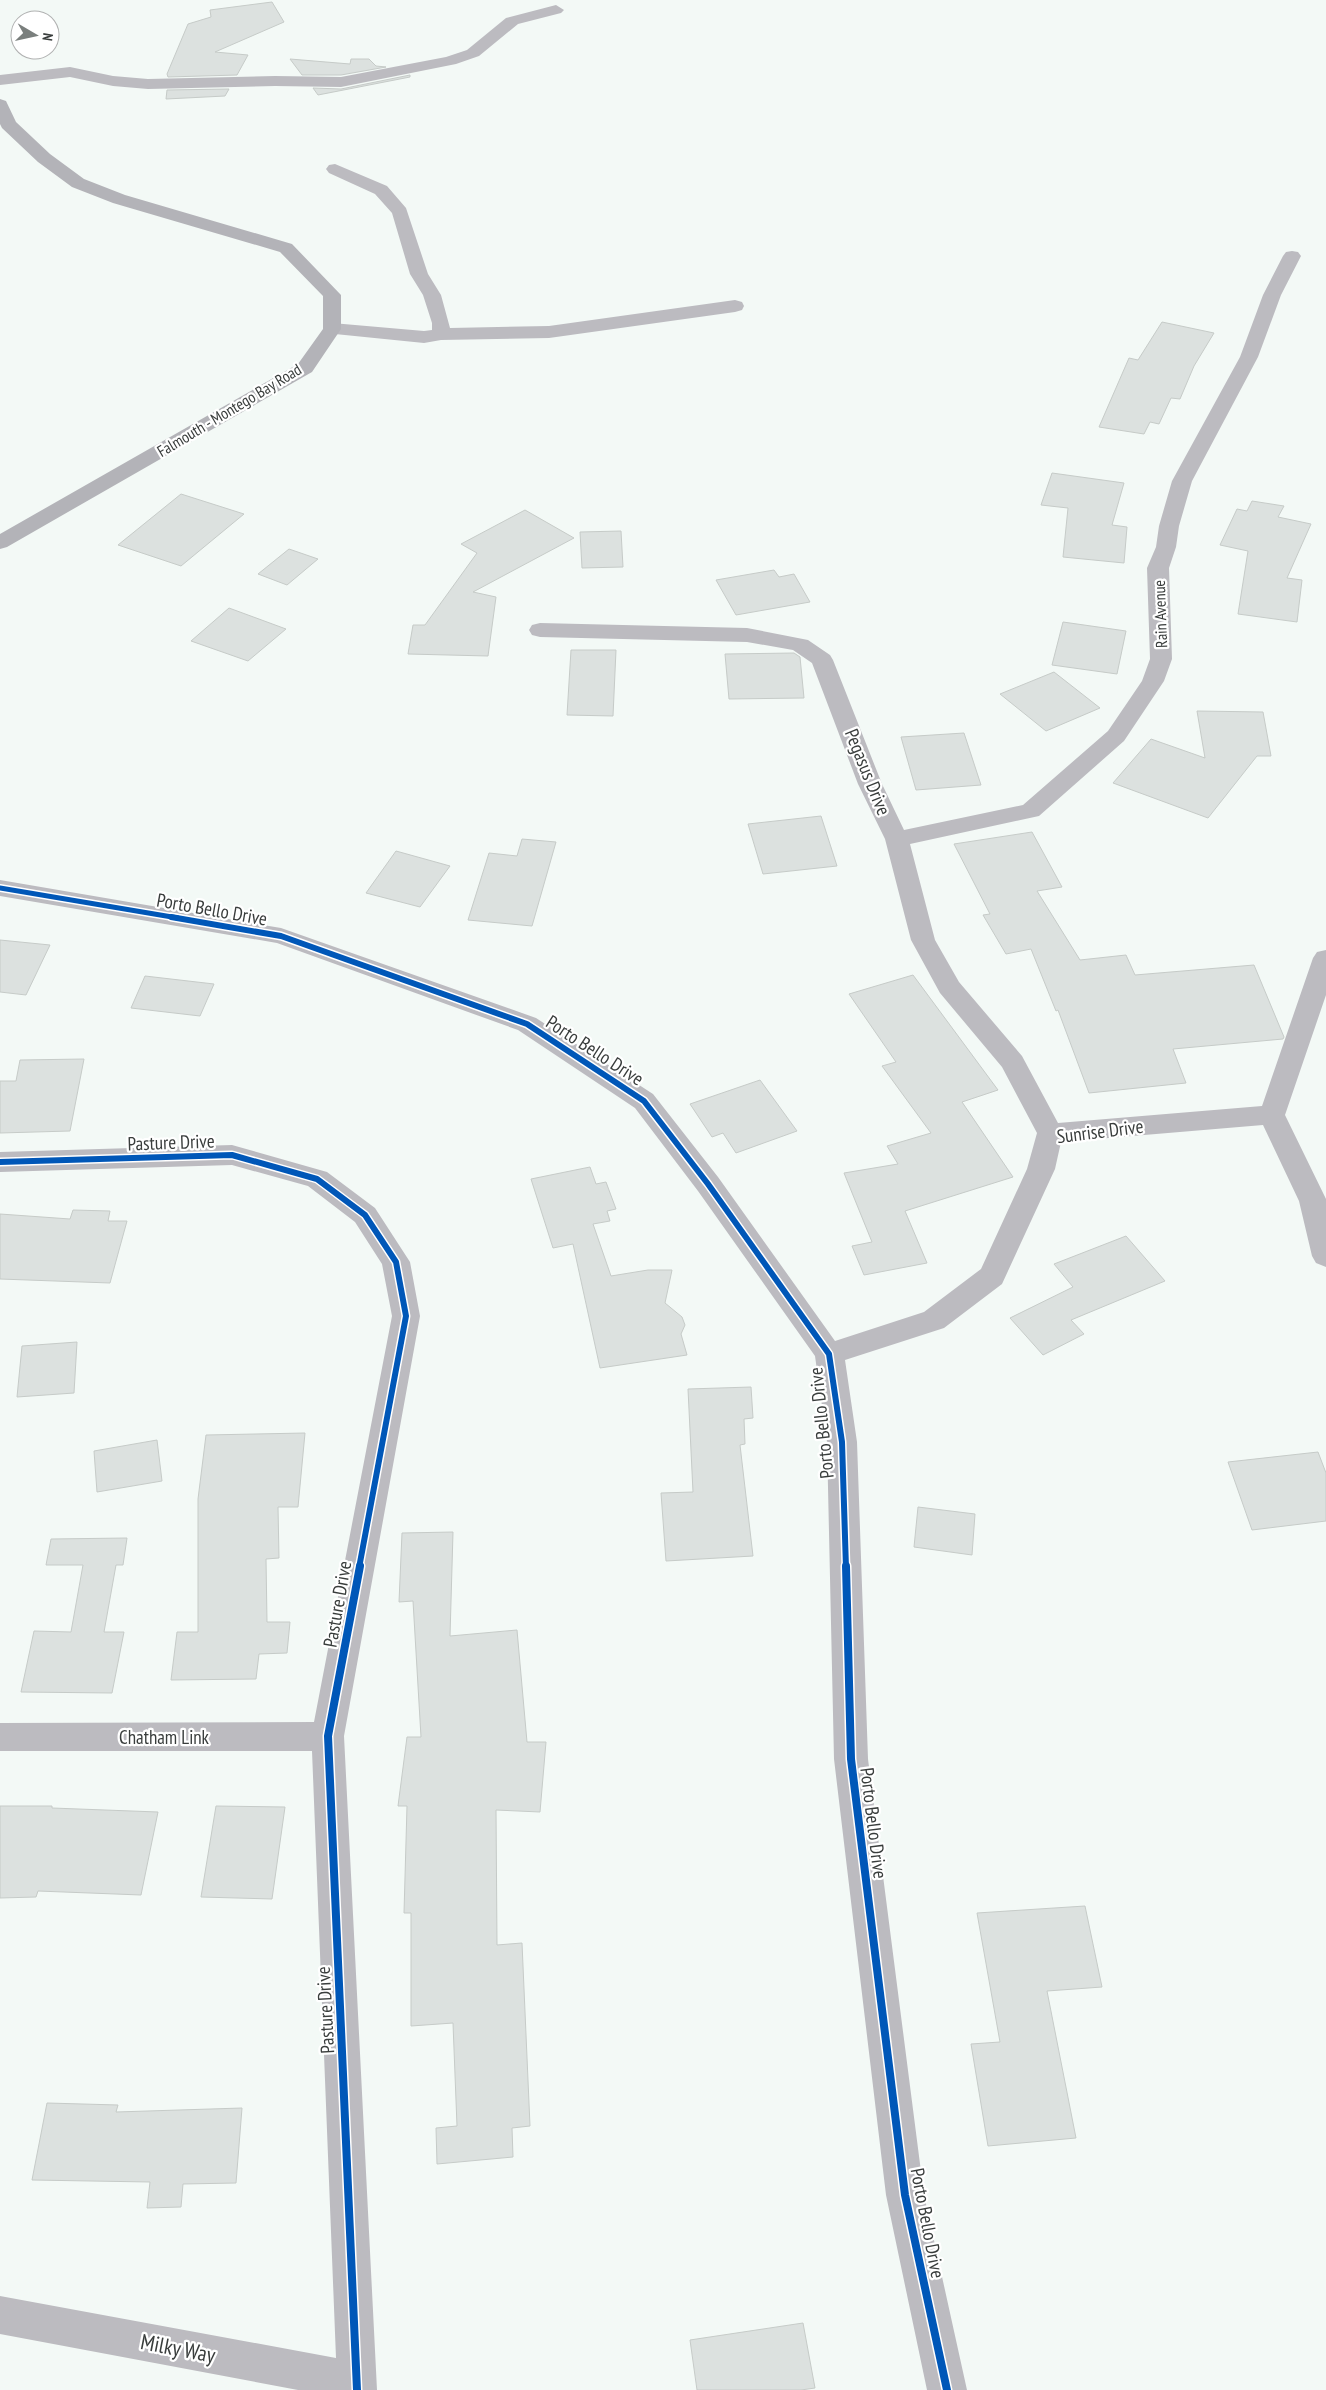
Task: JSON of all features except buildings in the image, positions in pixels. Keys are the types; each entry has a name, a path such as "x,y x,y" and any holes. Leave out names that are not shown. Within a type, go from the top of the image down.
{"main road":[{"path":"0,104 8,124 44,158 78,183 119,199 286,248 332,295 332,329"},
{"name":"Falmouth - Montego Bay Road","path":"0,543 305,368 332,329"}],"street":[{"path":"0,80 70,72 113,81 148,84 275,81 342,82 450,61 473,53 512,21 556,10"},
{"path":"334,170 381,190 400,212 419,274 432,296 441,323 441,334"},
{"name":"Rain Avenue","path":"897,839 1031,811 1116,736 1153,681 1161,659 1158,568 1166,547 1169,526 1182,481 1249,357 1272,295 1292,256"},
{"path":"332,329 424,337 441,334 550,332 735,306"},
{"name":"Pegasus Drive","path":"540,630 747,635 800,645 822,660 870,784 897,839 923,940 949,987 1013,1062 1050,1133"},
{"name":"Porto Bello Drive","path":"0,888 25,890 281,936 527,1024 644,1101 708,1184 829,1354 842,1442 853,1769 905,2195 948,2390"},
{"path":"1326,958 1272,1115 1313,1201 1326,1256"},
{"name":"Sunrise Drive","path":"829,1354 934,1320 992,1276 1042,1169 1050,1133 1272,1115"},
{"name":"Pasture Drive","path":"0,1162 232,1155 316,1180 365,1215 396,1262 406,1316 328,1736 356,2386"},
{"name":"Chatham Link","path":"0,1736 328,1736"},
{"name":"Milky Way","path":"0,2315 356,2386"}],"cycle path":[{"path":"0,888 281,936 527,1024 644,1101 708,1184 829,1354 842,1442 851,1759 905,2195 947,2390"},
{"path":"0,1162 232,1155 317,1179 365,1215 396,1262 406,1316 328,1736 357,2390"}]}
